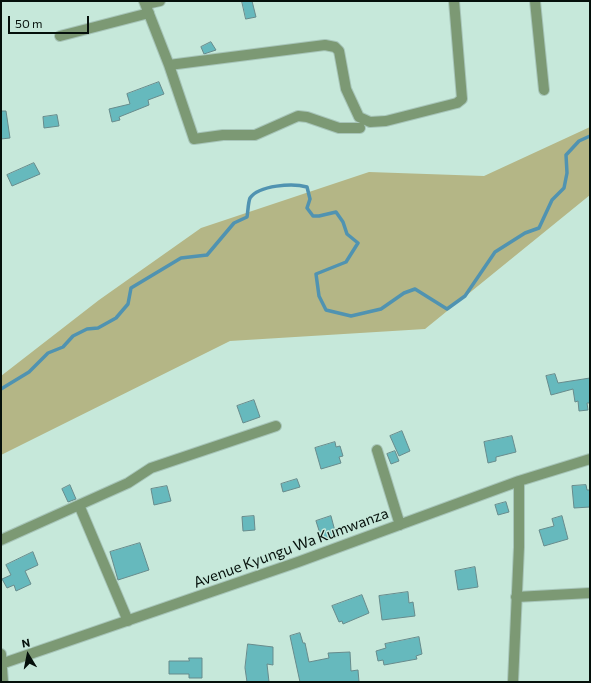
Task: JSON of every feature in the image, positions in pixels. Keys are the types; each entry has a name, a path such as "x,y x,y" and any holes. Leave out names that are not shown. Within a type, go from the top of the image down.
{"street":[{"path":"60,36 160,1"},
{"path":"169,65 325,45 335,47 339,51 346,89 359,117 370,122 386,121 457,103 462,99 454,1"},
{"path":"535,1 544,90"},
{"path":"146,6 169,65 194,139 223,135 255,135 298,116 307,117 339,128 360,128"},
{"path":"1,540 128,483 151,468 276,426"},
{"path":"377,450 400,525"},
{"name":"Avenue Kyungu Wa Kumwanza","path":"2,661 128,621 400,525 519,481 590,459"},
{"path":"513,682 519,481"},
{"path":"79,505 128,621"},
{"path":"516,597 590,593"},
{"path":"2,661 3,682"}],"green space":[{"path":"590,127 590,195 425,329 230,341 1,455 1,376 99,300 201,228 369,172 484,176"}],"building":[{"path":"242,1 252,1 256,17 246,19"},
{"path":"211,42 216,50 204,54 201,47"},
{"path":"159,82 164,94 148,100 149,105 119,117 120,120 112,122 109,109 130,104 127,94"},
{"path":"1,111 6,111 10,138 1,139"},
{"path":"57,115 59,126 44,128 43,117"},
{"path":"34,163 40,174 12,186 7,175"},
{"path":"555,374 558,383 590,378 590,403 587,403 588,410 579,411 578,401 575,402 573,389 551,395 546,376"},
{"path":"254,400 260,417 243,423 237,406"},
{"path":"402,431 410,451 399,456 390,436"},
{"path":"512,436 516,452 496,457 496,461 488,463 484,442"},
{"path":"335,442 336,447 340,446 343,456 339,457 341,463 321,469 315,448"},
{"path":"395,451 399,461 391,464 387,454"},
{"path":"297,479 300,487 283,492 281,484"},
{"path":"70,485 76,499 68,502 62,489"},
{"path":"586,485 587,490 590,490 590,507 574,508 572,486"},
{"path":"167,486 171,501 154,505 151,489"},
{"path":"506,502 509,512 498,515 495,505"},
{"path":"254,516 255,530 243,531 242,517"},
{"path":"331,516 336,535 322,540 316,521"},
{"path":"562,516 568,539 544,546 539,530 554,526 552,519"},
{"path":"140,543 149,570 118,580 110,552"},
{"path":"33,552 38,565 25,571 31,584 16,591 14,585 7,588 2,579 11,575 6,565"},
{"path":"475,567 478,587 458,590 455,571"},
{"path":"408,592 409,603 413,602 415,616 382,620 379,596"},
{"path":"362,595 369,613 343,624 342,621 339,622 332,606"},
{"path":"300,633 303,643 305,643 309,662 329,658 328,653 350,652 351,671 358,670 359,682 300,682 290,636"},
{"path":"419,637 422,654 416,656 417,659 384,665 383,660 378,661 376,651 386,648 385,644"},
{"path":"248,644 273,647 273,665 267,664 269,682 247,682 245,668"},
{"path":"189,658 202,658 202,678 189,678 189,674 169,674 169,661 189,661"}],"waterway":[{"path":"1,389 29,372 48,353 63,347 73,336 87,329 98,328 116,318 128,304 131,288 181,258 207,255 234,223 247,217 250,198 254,194 261,190 277,186 293,185 307,187 310,199 307,208 313,216 336,212 343,222 347,234 358,243 346,262 316,274 319,296 326,310 351,316 381,309 404,293 415,289 447,309 465,296 495,252 525,233 539,228 552,200 564,188 567,173 566,155 579,141 590,136"}]}
